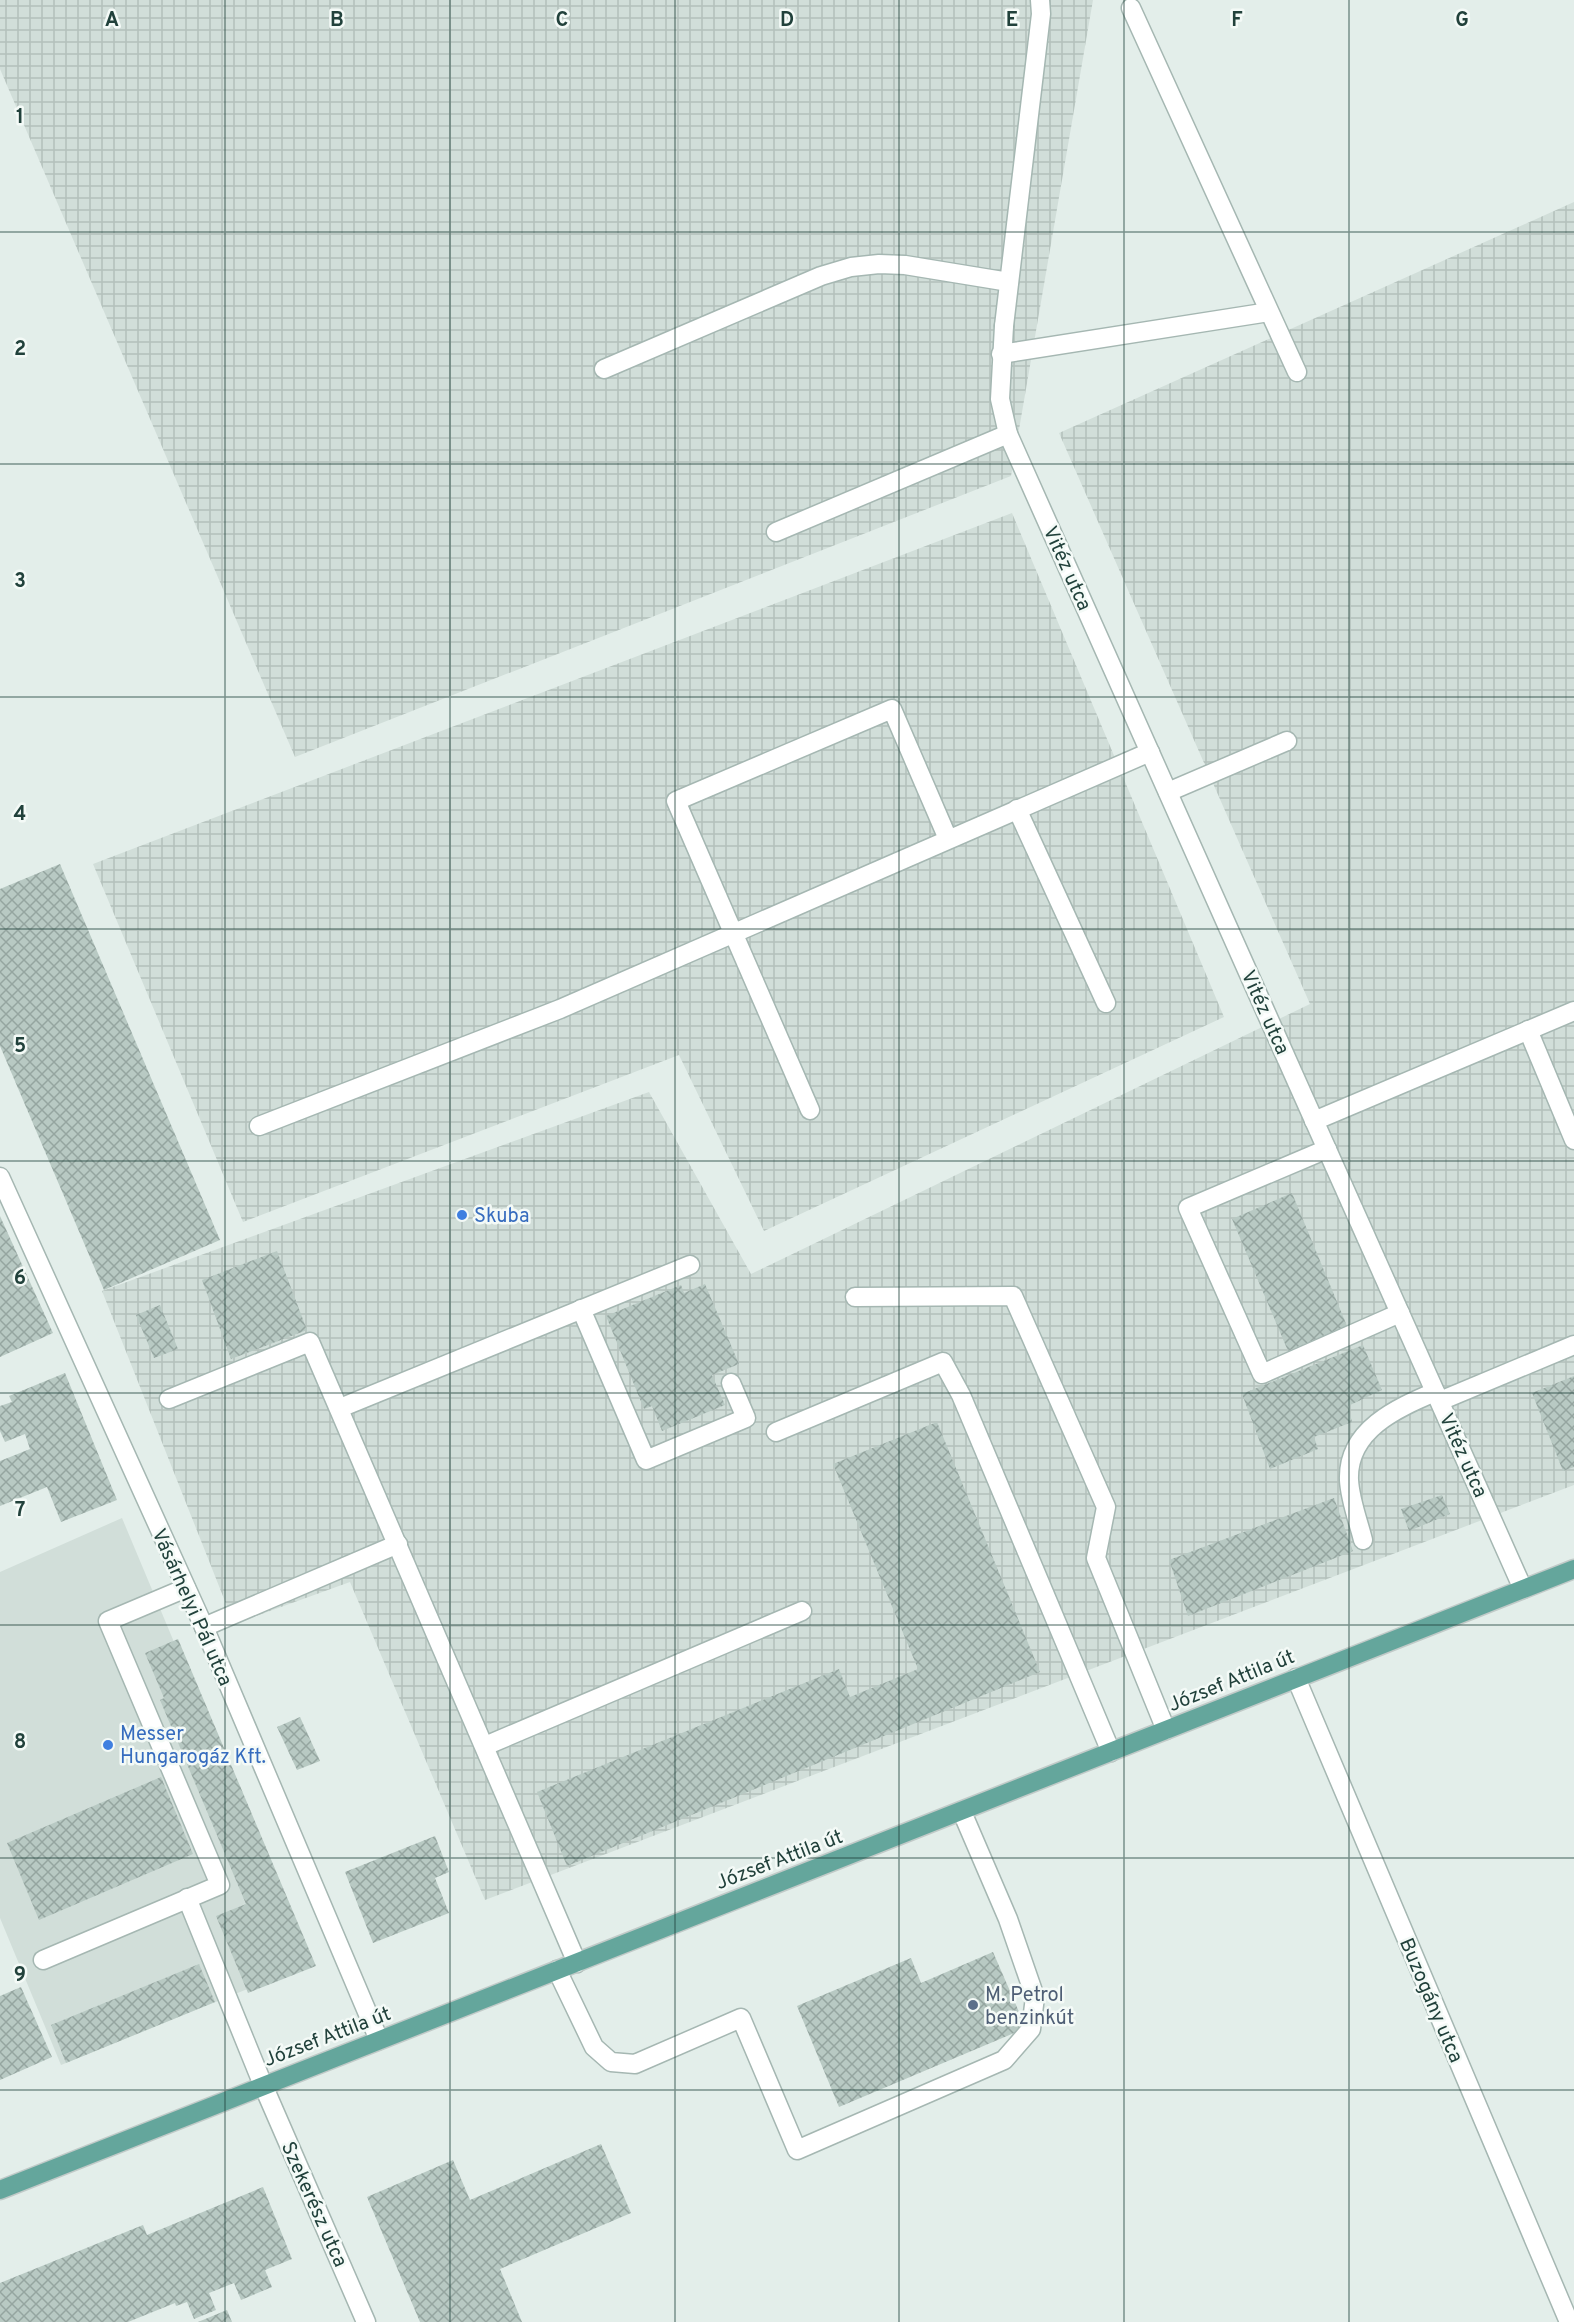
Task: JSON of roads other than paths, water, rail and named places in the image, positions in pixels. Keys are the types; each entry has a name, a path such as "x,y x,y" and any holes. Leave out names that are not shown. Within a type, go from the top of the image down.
{"main road":[{"name":"József Attila út","path":"0,2190 1574,1569"}],"street":[{"name":"Vitéz utca","path":"1040,0 1041,14 1000,354 1000,399 1008,434 1523,1589"},
{"path":"1131,8 1297,372"},
{"path":"604,369 821,276 851,267 905,265 1009,282"},
{"path":"1000,354 1269,312"},
{"path":"776,532 1008,434"},
{"path":"810,1110 676,801 892,709 948,839"},
{"path":"1168,792 1287,741"},
{"path":"260,1126 560,1009 1150,752"},
{"path":"1017,809 1106,1003"},
{"path":"1314,1121 1574,1011"},
{"path":"1528,1030 1574,1140"},
{"path":"1327,1149 1188,1208 1262,1374 1400,1313"},
{"name":"Vásárhelyi Pál utca","path":"0,1177 204,1627 379,2040"},
{"path":"340,1408 690,1265"},
{"path":"855,1298 1013,1296 1106,1508 1096,1558 1166,1730"},
{"path":"581,1309 646,1460 746,1418 731,1383"},
{"path":"169,1399 310,1342 577,1963"},
{"path":"1363,1540 1350,1491 1350,1466 1364,1436 1377,1423 1398,1408 1437,1397 1574,1345"},
{"path":"776,1432 942,1362 961,1395 1111,1752"},
{"path":"204,1627 398,1545"},
{"path":"43,1960 220,1885 108,1621 186,1588"},
{"path":"485,1746 802,1611"},
{"name":"Buzogány utca","path":"1296,1678 1569,2322"},
{"path":"557,1970 594,2047 611,2062 635,2064 741,2018 797,2150 1004,2060 1031,2029 1035,1997 1008,1919 962,1812"},
{"name":"Szekerész utca","path":"187,1898 263,2085 366,2322"}],"place":[{"name":"Skuba","path":"462,1215"},
{"name":"Messer Hungarogáz Kft.","path":"108,1745"},
{"name":"M. Petrol benzinkút","path":"973,2005"}]}
